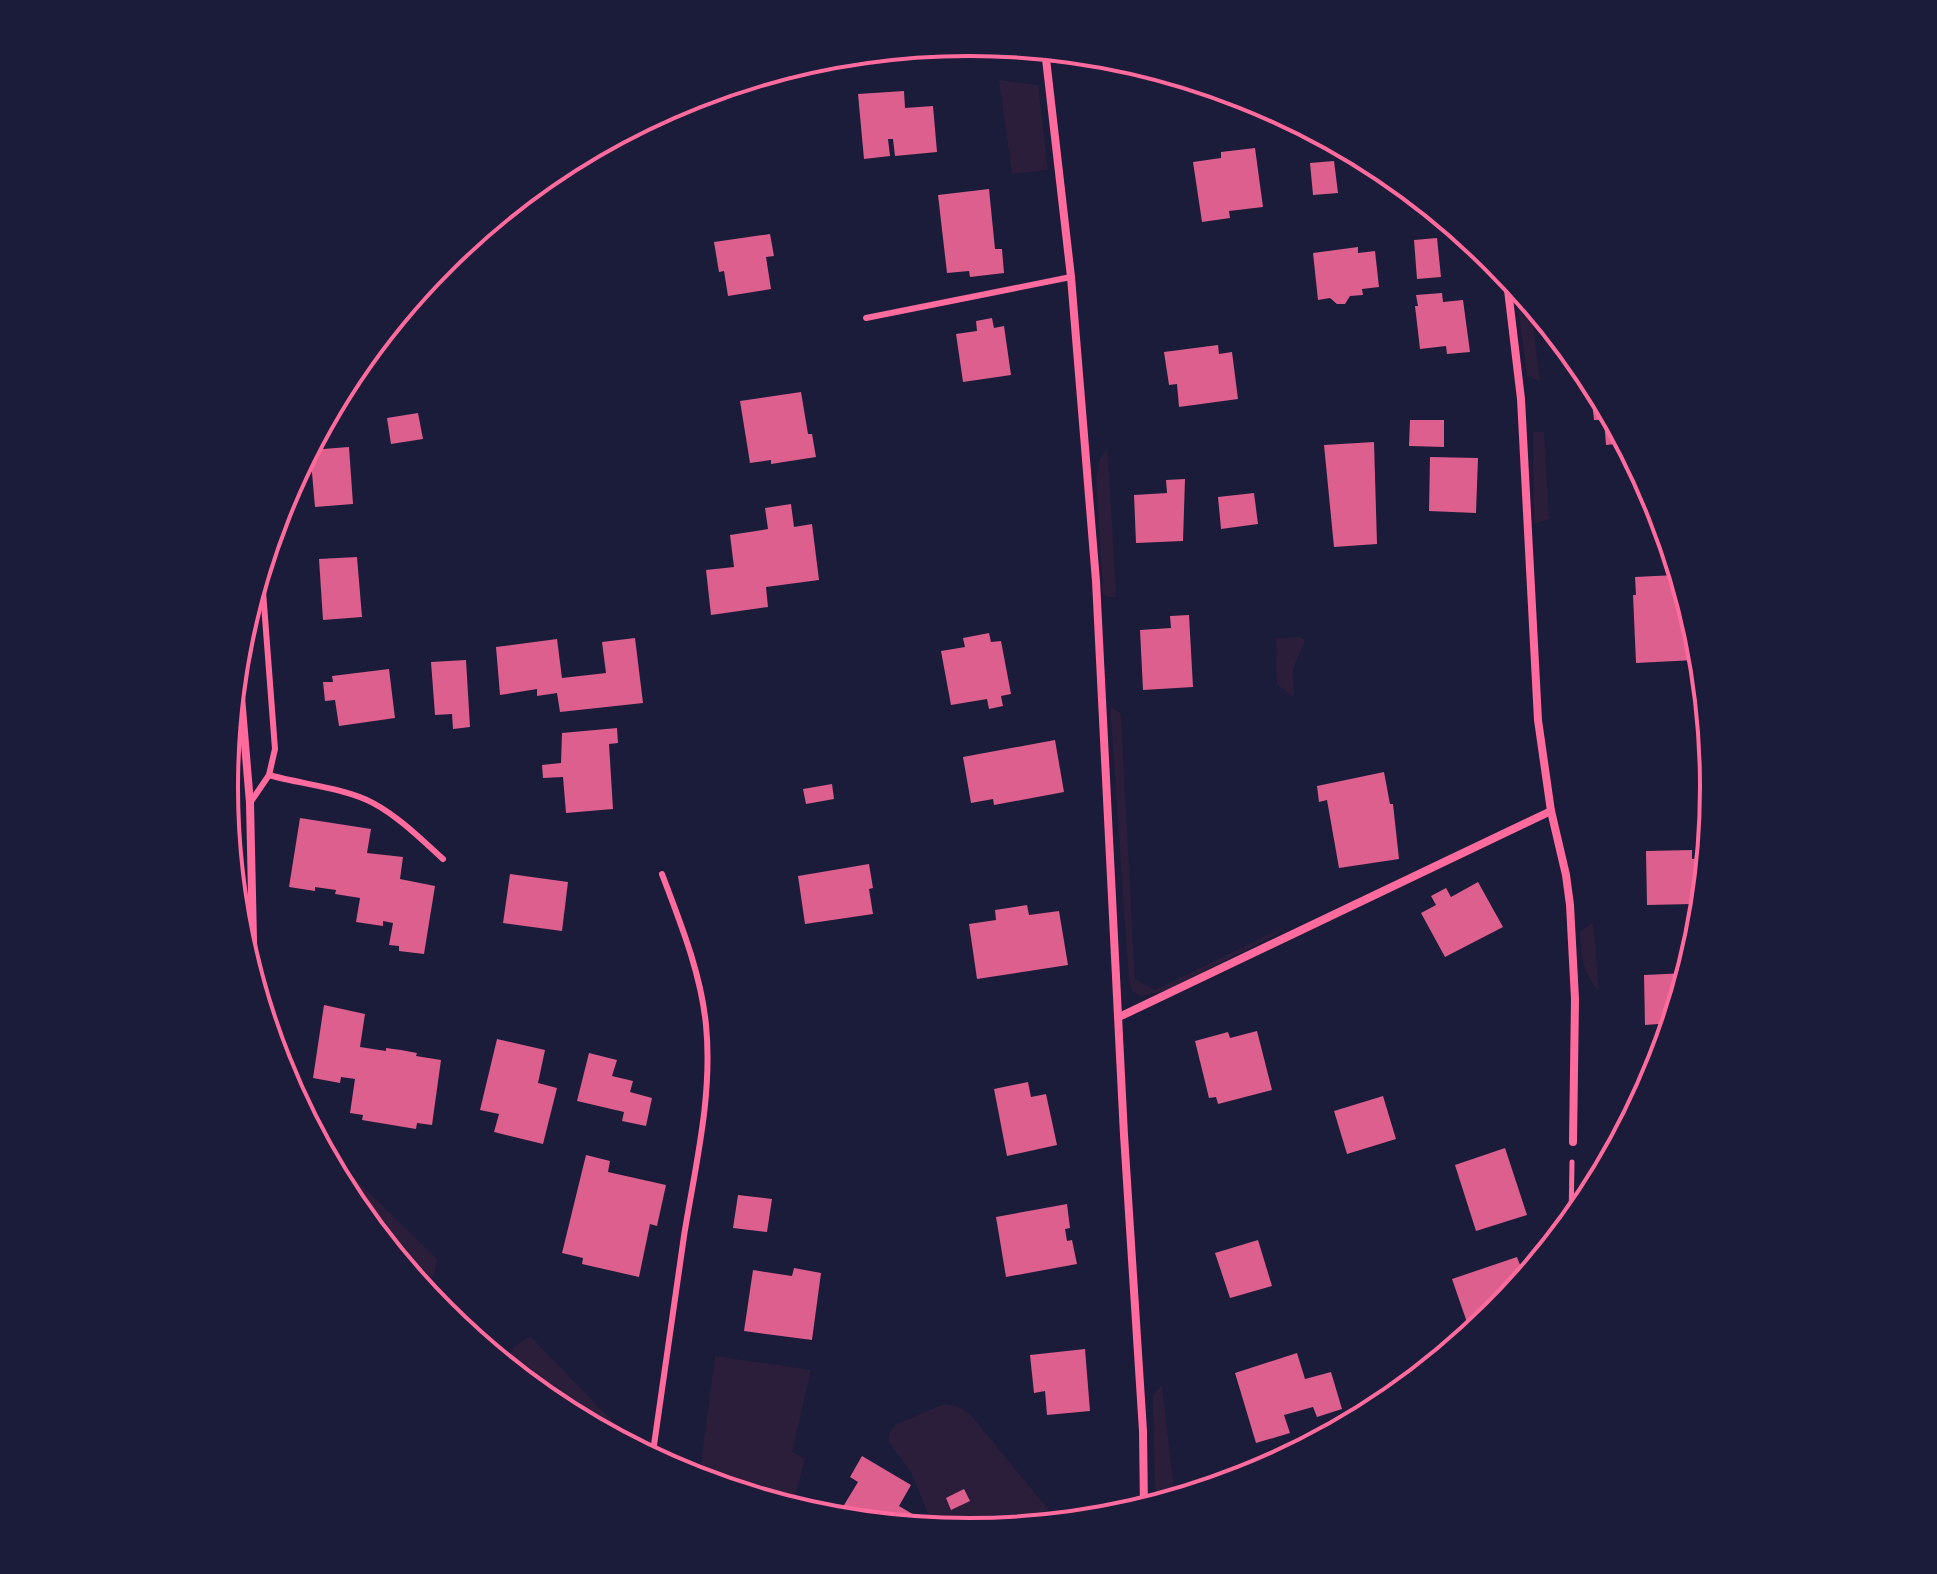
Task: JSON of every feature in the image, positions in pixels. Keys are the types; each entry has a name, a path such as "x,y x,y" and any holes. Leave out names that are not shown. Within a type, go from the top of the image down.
{"street":[{"path":"1046,61 1071,277 1096,581 1124,1135 1143,1431 1144,1496"},
{"path":"1509,295 1521,399 1538,720 1551,811 1566,875 1573,952 1573,1142"},
{"path":"242,710 250,803 253,934"},
{"path":"1119,1017 1551,811"}],"lane":[{"path":"866,318 1071,277"},
{"path":"250,803 269,775 275,749 263,594"},
{"path":"269,775 344,792 372,802 407,826 443,859"},
{"path":"654,1447 701,1137 707,1075 706,1025 698,981 662,874"}],"path":[{"path":"1572,1199 1573,1142"}],"shaded area":[{"path":"999,80 1038,85 1048,170 1012,174"},
{"path":"1518,305 1533,323 1540,381 1527,376"},
{"path":"1533,432 1544,432 1549,519 1534,524"},
{"path":"1107,449 1116,597 1103,593 1096,477 1099,461"},
{"path":"1299,637 1305,640 1293,669 1294,698 1277,684 1276,638"},
{"path":"1110,706 1121,714 1135,979 1155,990 1284,927 1275,935 1165,991 1141,996 1132,991 1129,981"},
{"path":"1593,922 1599,991 1586,970 1581,948 1580,932"},
{"path":"348,1172 437,1259 434,1276 430,1277 370,1206"},
{"path":"530,1336 620,1430 562,1395 523,1367 509,1356 514,1347"},
{"path":"715,1356 811,1370 792,1452 805,1458 795,1497 701,1466"},
{"path":"1162,1384 1174,1488 1155,1494 1153,1396"},
{"path":"944,1404 957,1406 969,1413 1050,1513 968,1518 929,1516 911,1472 888,1441 895,1425"}],"building":[{"path":"904,91 905,108 933,106 937,152 895,156 893,139 888,139 890,156 864,159 858,94"},
{"path":"1255,148 1263,207 1229,211 1230,218 1202,222 1193,162 1221,158 1221,152"},
{"path":"1334,161 1338,193 1313,195 1310,163"},
{"path":"989,189 995,249 1002,249 1004,273 970,277 969,271 947,273 938,195"},
{"path":"770,234 774,256 766,257 771,289 728,296 724,271 719,272 714,242"},
{"path":"1437,238 1441,277 1417,279 1414,240"},
{"path":"1358,247 1358,253 1375,251 1379,287 1362,289 1363,295 1350,296 1345,304 1337,304 1330,298 1318,300 1313,253"},
{"path":"1442,293 1443,302 1463,300 1470,352 1447,354 1446,346 1420,349 1416,295"},
{"path":"992,318 994,328 1004,326 1011,375 963,382 956,334 977,331 976,321"},
{"path":"1218,345 1219,354 1232,352 1238,399 1179,407 1177,384 1169,385 1164,352"},
{"path":"801,392 808,434 812,434 816,457 771,464 771,460 750,463 740,401"},
{"path":"1593,407 1601,420 1594,420"},
{"path":"418,413 423,439 391,444 387,418"},
{"path":"1410,420 1444,420 1444,447 1409,446"},
{"path":"1605,427 1614,444 1606,445"},
{"path":"1374,442 1377,544 1334,547 1324,445"},
{"path":"349,447 353,504 315,507 312,467 321,449"},
{"path":"1430,457 1478,458 1476,513 1429,511"},
{"path":"1185,479 1183,541 1136,543 1134,495 1167,493 1166,480"},
{"path":"1254,493 1258,524 1221,529 1218,497"},
{"path":"791,504 794,527 812,524 819,580 766,587 768,607 711,615 706,570 734,567 730,535 768,529 765,508"},
{"path":"357,557 362,617 323,620 319,559"},
{"path":"1668,575 1688,660 1636,663 1635,577"},
{"path":"1189,615 1193,687 1143,690 1140,630 1171,628 1170,616"},
{"path":"989,633 991,642 1001,641 1011,694 1001,696 1003,706 989,709 987,699 951,705 941,651 965,647 963,638"},
{"path":"635,638 643,703 560,712 557,693 537,696 537,689 500,695 496,647 557,639 562,678 606,673 602,642"},
{"path":"466,660 470,727 453,729 452,714 435,715 431,662"},
{"path":"389,669 395,718 339,726 335,700 325,701 323,682 333,682 332,676"},
{"path":"617,728 618,743 609,744 613,809 566,813 563,777 543,778 542,765 561,763 562,733"},
{"path":"1055,740 1064,792 994,805 993,799 971,803 963,757"},
{"path":"1384,772 1390,804 1393,804 1399,859 1339,868 1327,800 1319,802 1317,786"},
{"path":"832,784 834,799 806,804 803,789"},
{"path":"300,818 371,829 367,853 403,857 400,879 435,886 424,954 399,951 399,946 389,945 393,923 383,921 383,926 356,922 360,898 335,894 336,890 289,887"},
{"path":"1692,850 1692,859 1695,859 1689,904 1647,905 1646,851"},
{"path":"869,864 873,914 805,924 798,876"},
{"path":"510,874 568,882 562,931 503,923"},
{"path":"1478,882 1503,927 1445,957 1421,913 1436,905 1431,896 1446,888 1451,897"},
{"path":"1027,905 1029,915 1059,911 1068,965 977,979 969,924 996,920 995,910"},
{"path":"1676,974 1660,1024 1645,1025 1644,975"},
{"path":"324,1005 365,1014 360,1047 401,1050 441,1060 432,1125 417,1123 416,1129 362,1120 363,1115 350,1113 355,1079 341,1077 340,1083 313,1078"},
{"path":"1257,1031 1272,1090 1218,1104 1216,1097 1209,1098 1195,1041 1228,1032 1230,1038"},
{"path":"497,1039 545,1050 538,1083 557,1088 543,1144 494,1132 499,1114 480,1110"},
{"path":"589,1053 617,1060 612,1076 633,1081 630,1092 652,1098 646,1126 622,1121 624,1112 577,1101"},
{"path":"1028,1082 1031,1097 1046,1094 1057,1145 1007,1156 994,1089"},
{"path":"1383,1096 1396,1139 1347,1154 1334,1111"},
{"path":"1505,1148 1527,1215 1476,1231 1455,1165"},
{"path":"586,1155 610,1161 608,1172 666,1185 657,1226 650,1224 639,1277 582,1264 583,1258 562,1253"},
{"path":"738,1195 772,1199 767,1232 733,1228"},
{"path":"1067,1204 1070,1228 1065,1229 1067,1241 1072,1240 1077,1264 1006,1277 996,1217"},
{"path":"1258,1240 1272,1286 1230,1298 1215,1253"},
{"path":"1517,1257 1520,1266 1467,1321 1452,1279"},
{"path":"794,1268 821,1273 812,1340 744,1331 753,1270 792,1276"},
{"path":"1085,1349 1090,1411 1047,1415 1045,1391 1034,1393 1030,1355"},
{"path":"1297,1353 1305,1379 1331,1372 1342,1409 1317,1417 1313,1407 1284,1415 1290,1433 1256,1443 1235,1373"},
{"path":"862,1456 911,1485 899,1506 915,1516 843,1507 858,1482 850,1477"},
{"path":"964,1489 970,1501 951,1510 946,1498"}]}
